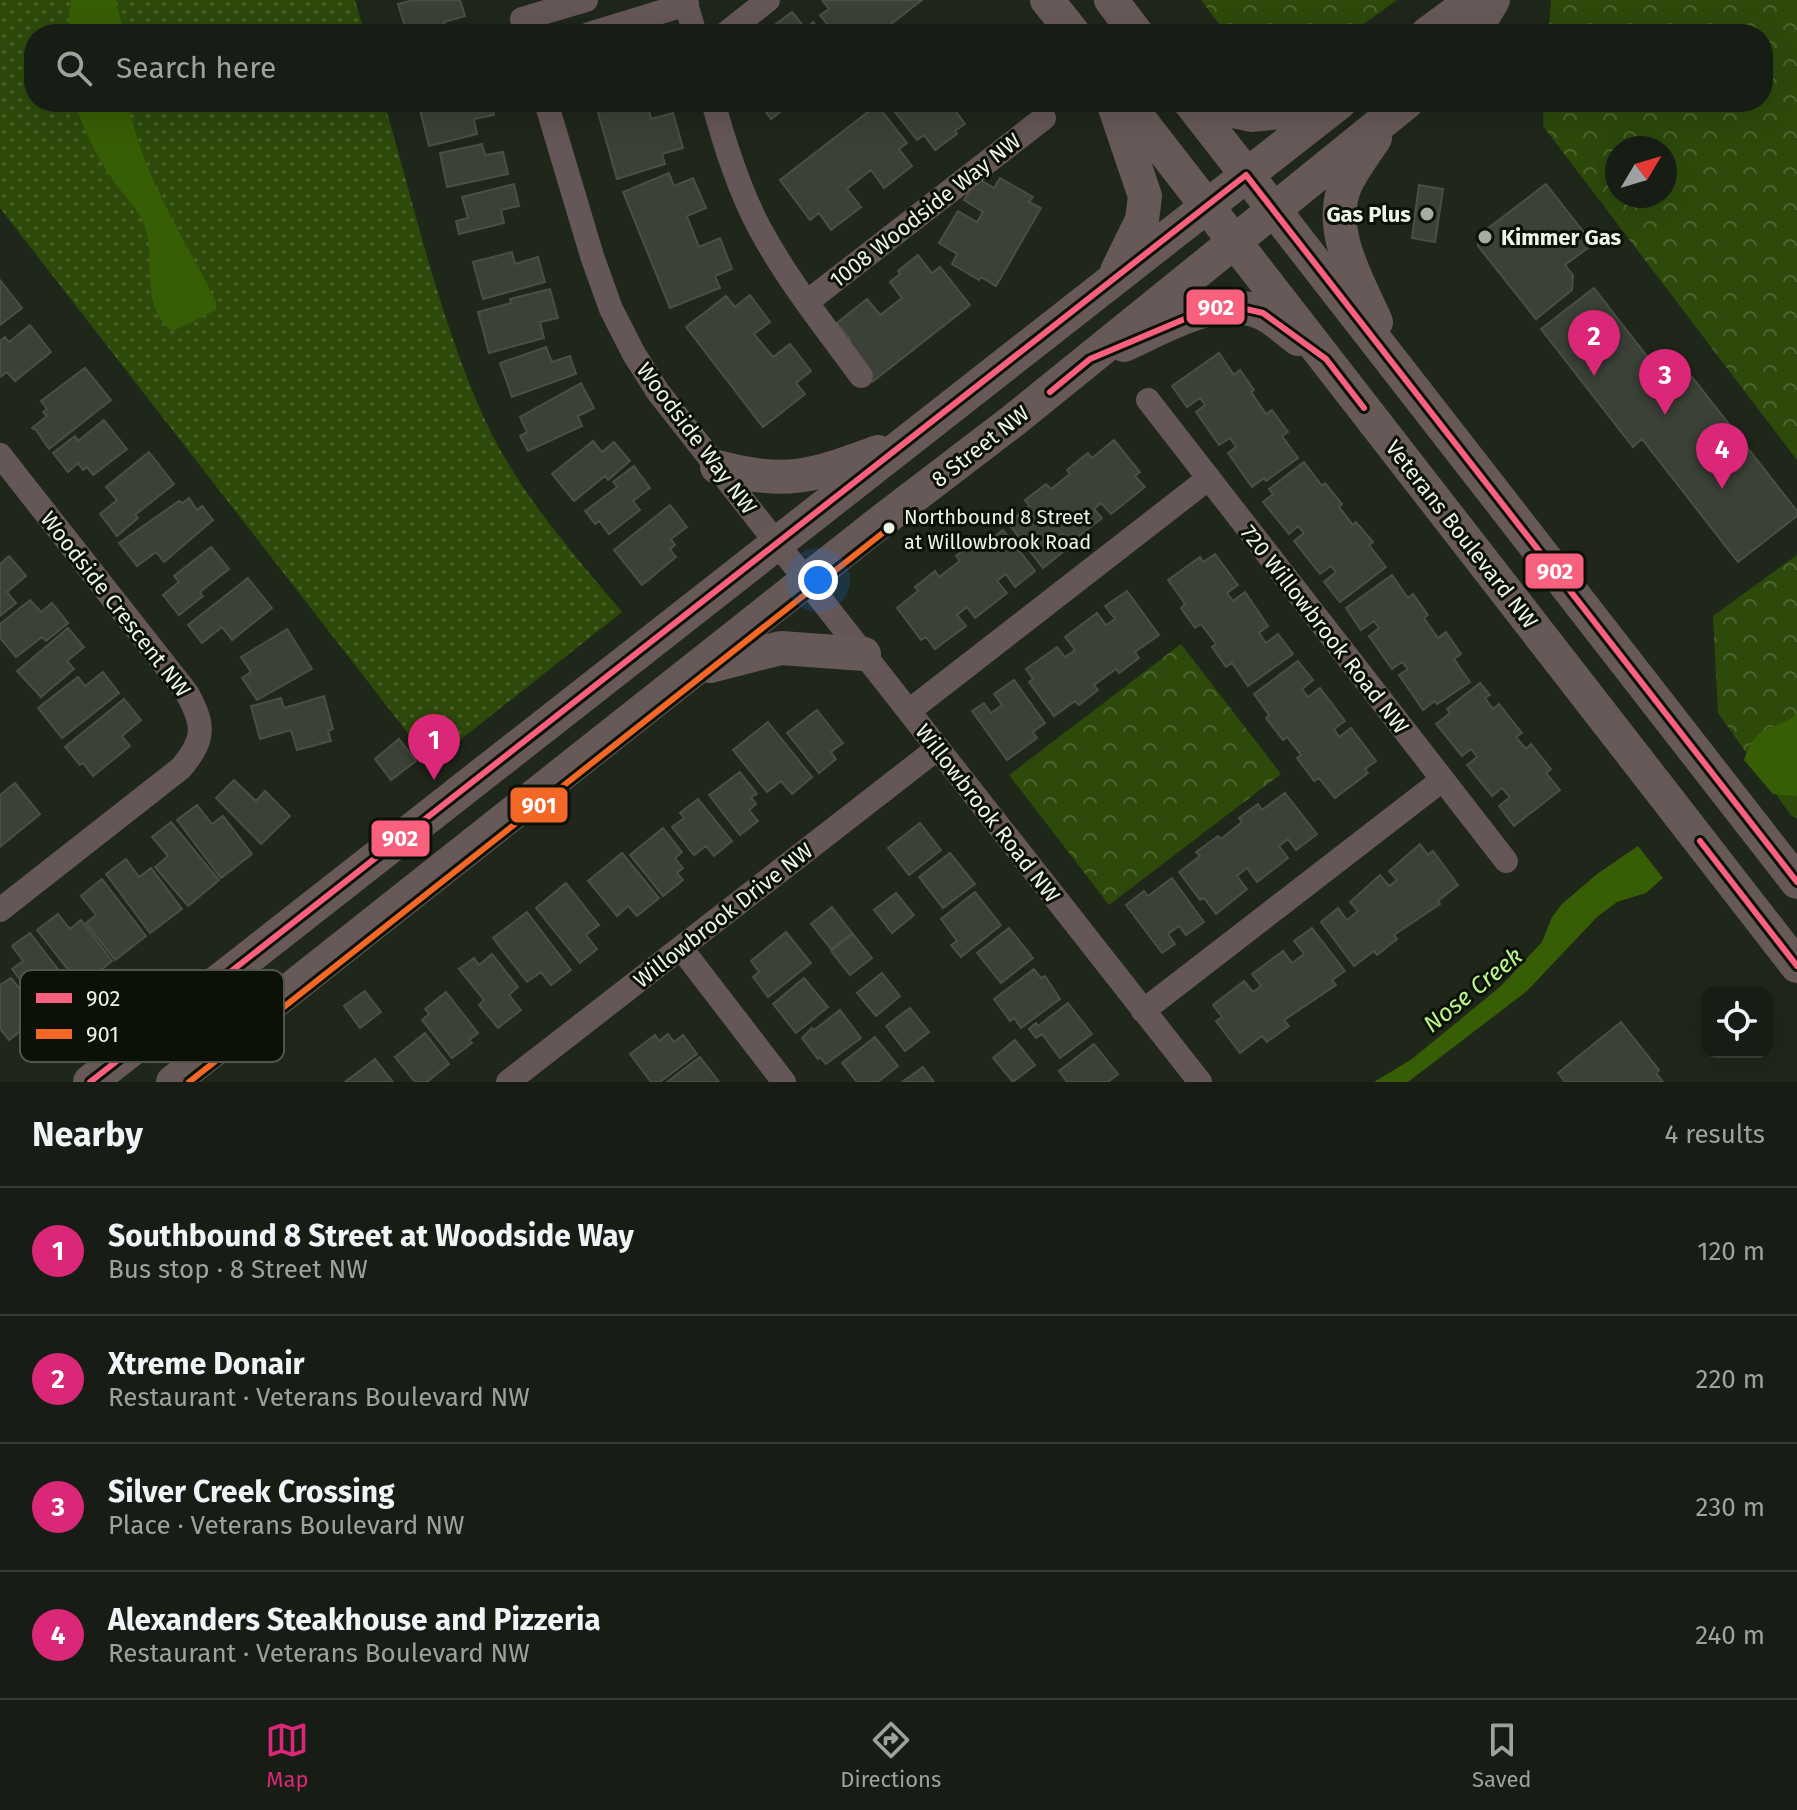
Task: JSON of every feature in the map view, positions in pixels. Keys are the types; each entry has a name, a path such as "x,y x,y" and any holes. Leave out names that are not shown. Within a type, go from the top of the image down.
{"main road":[{"path":"1047,0 1066,24"},
{"path":"1111,0 1129,24"},
{"path":"1441,24 1473,0"},
{"path":"1479,24 1493,0"},
{"path":"1113,279 1142,220 1145,196 1116,112"},
{"name":"Veterans Boulevard NW","path":"1134,112 1792,960"},
{"path":"1198,112 1797,882"},
{"path":"1238,112 1251,115 1281,112"},
{"path":"233,970 1327,112"},
{"name":"8 Street NW","path":"284,994 1090,359 1395,112"},
{"path":"1396,112 1345,186 1339,218 1346,254 1399,373"},
{"path":"1090,359 1213,307 1237,307 1263,313 1326,359"},
{"path":"717,467 752,476 802,477 905,443"},
{"path":"694,671 781,648 864,654"},
{"path":"90,1082 116,1062"},
{"name":"8 Street NW","path":"173,1082 198,1062"}],"street":[{"path":"522,18 586,0"},
{"path":"738,24 768,0"},
{"path":"619,24 686,2 692,24"},
{"name":"Woodside Way NW","path":"549,112 592,256 611,309 634,354 658,392 777,544"},
{"name":"1008 Woodside Way NW","path":"716,112 740,184 758,225 807,302 861,376"},
{"name":"1008 Woodside Way NW","path":"807,302 1044,118"},
{"name":"720 Willowbrook Road NW","path":"1148,400 1506,861"},
{"name":"Woodside Crescent NW","path":"0,455 187,693 199,715 201,735 193,753 181,768 0,910"},
{"path":"909,711 1209,478"},
{"name":"Willowbrook Road NW","path":"777,544 1200,1082"},
{"name":"Willowbrook Drive NW","path":"508,1082 938,748"},
{"path":"1143,1011 1442,780"},
{"path":"681,948 784,1082"}],"green space":[{"path":"0,0 355,0 362,24 24,24 24,112 387,112 441,303 485,420 530,497 622,612 431,763 0,208"},
{"path":"1201,0 1397,0 1363,24 1219,24"},
{"path":"1551,0 1797,0 1797,460 1605,208 1677,208 1677,136 1605,136 1605,208 1543,126 1544,112 1773,112 1773,24 1549,24"},
{"path":"1797,555 1797,819 1790,814 1718,713 1713,616"},
{"path":"1181,644 1281,774 1109,905 1009,775"}],"shaded area":[{"path":"71,0 116,0 122,24 68,24"},
{"path":"78,112 130,112 143,155 165,205 216,302 216,310 173,331 162,322 152,297 145,226 101,162"},
{"path":"1797,714 1797,796 1773,794 1744,760 1760,733"},
{"path":"1638,846 1663,878 1646,893 1617,902 1597,917 1527,991 1408,1082 1374,1082 1412,1059 1501,986 1542,942 1552,917 1562,904 1597,874"}],"building":[{"path":"414,0 460,0 465,16 444,24 404,24 398,4"},
{"path":"822,0 922,0 891,24 827,24 820,15 829,9"},
{"path":"792,12 802,24 776,24"},
{"path":"420,112 493,112 494,115 474,119 477,134 429,146"},
{"path":"598,112 649,112 651,119 673,113 683,148 662,154 665,164 617,179"},
{"path":"766,112 780,112 771,119"},
{"path":"868,112 883,112 907,143 899,149 912,166 884,188 871,170 847,189 861,207 831,230 819,213 810,220 780,180"},
{"path":"895,112 957,112 965,124 935,150 924,135 917,140"},
{"path":"482,144 485,155 503,152 508,174 447,187 440,153"},
{"path":"669,173 674,186 693,178 706,208 687,216 699,247 720,238 732,269 715,276 720,288 670,308 623,192"},
{"path":"977,178 994,188 1000,178 1033,197 1029,202 1041,208 996,286 952,264 957,254 939,243 958,211 977,222 983,212 964,200"},
{"path":"514,184 519,206 501,210 504,223 459,234 456,221 468,218 462,197"},
{"path":"1546,184 1593,244 1565,265 1573,275 1572,290 1536,319 1478,246 1479,235"},
{"name":"Gas Plus","path":"1419,185 1443,189 1435,242 1412,238"},
{"path":"512,252 515,264 538,257 545,282 483,299 473,262"},
{"path":"918,255 932,273 940,267 970,305 872,382 843,344 850,339 837,323 867,299 880,315 902,298 890,282"},
{"path":"0,280 22,308 0,325"},
{"path":"1594,288 1674,391 1692,377 1797,511 1797,516 1738,562 1642,439 1633,447 1541,329"},
{"path":"550,289 558,318 540,322 544,338 489,353 478,312 511,303 510,299"},
{"path":"750,295 770,322 754,334 773,357 790,344 811,371 796,383 805,394 763,427 686,327 726,296 735,307"},
{"path":"30,325 51,352 15,381 7,372 0,377 0,341 5,337 9,342"},
{"path":"546,347 552,362 570,356 576,374 512,397 500,363"},
{"path":"1219,353 1234,375 1240,370 1266,414 1272,410 1288,432 1282,436 1298,458 1252,487 1228,453 1236,447 1230,438 1219,445 1196,412 1205,405 1200,398 1187,407 1172,386"},
{"path":"85,368 111,400 49,449 32,428 47,416 43,412 47,409 41,401"},
{"path":"581,383 594,408 578,416 582,426 528,451 520,436 527,432 520,417"},
{"path":"104,420 127,449 93,475 87,467 83,470 78,463 68,472 53,453 75,436 78,441"},
{"path":"1114,440 1140,472 1135,476 1145,487 1111,514 1101,503 1094,509 1102,518 1070,543 1063,534 1055,540 1064,551 1043,568 1008,523 1029,506 1025,500 1046,484 1051,489 1070,474 1067,470 1088,453 1092,458"},
{"path":"593,441 602,452 614,442 630,461 608,480 605,476 574,501 552,474"},
{"path":"149,452 174,484 135,515 138,518 117,536 100,514 117,500 106,487"},
{"path":"1304,462 1322,486 1325,483 1342,504 1339,507 1353,525 1356,522 1373,542 1369,545 1386,567 1340,602 1324,582 1336,572 1331,566 1320,574 1294,541 1304,533 1298,526 1289,534 1263,502 1273,494 1269,489"},
{"path":"634,466 650,488 633,501 640,510 609,534 599,521 595,524 585,511 617,487 613,482"},
{"path":"189,498 197,510 202,506 213,520 164,562 156,552 137,566 119,543 179,501 183,503"},
{"path":"670,505 687,527 671,539 675,545 670,549 676,557 642,585 614,550"},
{"path":"1003,530 1035,571 1015,587 1006,574 997,581 1007,593 975,618 967,607 957,615 966,626 935,649 926,637 921,640 897,608 918,591 915,587 935,571 939,577 960,561 956,556 975,541 980,548"},
{"path":"211,547 229,569 200,592 203,596 179,615 163,595 179,582 174,576"},
{"path":"1215,554 1238,585 1227,593 1233,601 1245,592 1268,626 1259,633 1266,643 1278,634 1293,654 1248,686 1232,663 1226,667 1212,647 1216,644 1201,624 1195,628 1181,608 1185,604 1168,580 1200,557 1203,562"},
{"path":"9,556 26,576 7,592 16,603 0,616 0,564"},
{"path":"1392,575 1408,598 1413,594 1428,615 1424,618 1438,638 1446,632 1461,654 1454,659 1470,682 1423,710 1399,675 1408,669 1402,662 1392,669 1369,636 1379,628 1374,621 1361,630 1346,608"},
{"path":"248,578 272,608 232,640 222,627 202,643 188,625"},
{"path":"1127,591 1159,635 1135,652 1139,658 1119,673 1116,669 1094,685 1098,690 1079,705 1075,701 1054,716 1029,682 1033,679 1026,669 1057,647 1065,657 1075,650 1065,637 1097,613 1106,625 1115,619 1105,606"},
{"path":"30,600 41,612 52,603 68,623 46,641 42,637 16,657 0,638 0,624"},
{"path":"68,628 84,647 67,661 74,669 41,697 17,671"},
{"path":"287,629 312,669 257,700 242,678 251,672 241,657"},
{"path":"1298,661 1313,680 1302,689 1308,697 1320,688 1345,721 1334,729 1339,737 1351,728 1376,761 1365,769 1368,773 1335,798 1319,778 1314,781 1297,758 1301,755 1287,737 1283,740 1266,718 1269,715 1254,694"},
{"path":"103,672 119,693 62,738 38,708 78,677 85,686"},
{"path":"1014,680 1045,723 1033,732 1037,738 1007,760 972,711 984,703 991,713 1002,705 994,694"},
{"path":"1480,683 1490,695 1485,698 1493,709 1499,704 1522,733 1516,737 1526,749 1531,744 1551,769 1546,773 1560,790 1514,826 1499,806 1510,797 1502,788 1492,796 1467,765 1477,757 1471,749 1462,756 1436,724 1450,713 1447,709"},
{"path":"324,696 333,729 328,731 331,741 297,750 291,730 260,739 251,706 281,698 284,708"},
{"path":"124,699 141,720 122,736 130,746 93,776 65,747"},
{"path":"817,710 843,743 831,752 836,759 819,773 787,733"},
{"path":"768,722 812,777 792,794 781,781 767,792 733,750"},
{"path":"399,739 416,761 391,780 375,759"},
{"path":"740,772 757,794 751,797 756,804 749,810 758,821 740,835 709,795"},
{"path":"234,780 256,801 265,791 290,816 261,844 216,798"},
{"path":"15,783 40,814 0,847 0,795"},
{"path":"1285,793 1317,834 1296,850 1288,839 1279,846 1288,858 1257,882 1247,868 1237,876 1247,889 1216,914 1204,898 1200,900 1179,872 1200,856 1196,852 1218,836 1221,839 1242,822 1239,818 1258,804 1262,810"},
{"path":"698,799 732,841 714,856 706,846 694,855 672,827 684,818 680,813"},
{"path":"197,805 212,824 223,816 252,854 221,878 177,820"},
{"path":"171,822 219,880 188,906 155,867 168,856 152,837"},
{"path":"920,823 941,850 909,875 888,848"},
{"path":"663,828 682,852 675,858 683,868 677,873 683,880 663,896 630,855"},
{"path":"1420,844 1428,855 1433,851 1458,885 1438,901 1440,904 1394,935 1397,939 1377,955 1374,951 1354,966 1321,922 1338,908 1347,920 1358,911 1350,902 1380,875 1389,886 1397,880 1389,871"},
{"path":"622,853 659,898 637,916 628,906 617,916 588,881"},
{"path":"950,853 975,884 943,908 919,877"},
{"path":"126,859 139,877 151,868 182,909 150,933 106,874"},
{"path":"1172,878 1204,922 1186,935 1179,926 1168,934 1175,944 1162,953 1126,905 1144,891 1148,896"},
{"path":"102,879 146,936 115,960 86,923 96,915 81,896"},
{"path":"566,883 599,925 586,935 597,949 580,963 536,908"},
{"path":"975,892 1001,925 961,957 951,945 957,941 941,919"},
{"path":"896,893 914,915 892,933 874,910"},
{"path":"832,907 852,933 831,949 811,924"},
{"path":"527,912 571,970 551,985 541,972 527,982 493,938"},
{"path":"58,914 70,929 81,920 112,961 101,970 68,970 37,930"},
{"path":"1009,928 1033,958 1001,983 977,953"},
{"path":"1312,928 1345,971 1332,980 1336,985 1284,1020 1289,1026 1267,1042 1262,1036 1240,1053 1216,1021 1222,1017 1213,1005 1244,981 1253,992 1261,986 1252,974 1283,951 1292,963 1304,954 1294,941"},
{"path":"786,932 811,963 768,997 753,977 759,972 751,961"},
{"path":"30,933 59,970 20,970 20,980 12,969 23,961 12,946"},
{"path":"853,934 872,958 850,975 831,951"},
{"path":"492,954 518,987 509,995 521,1010 498,1028 479,1005 484,1000 459,969 474,958 479,965"},
{"path":"1034,969 1041,978 1045,976 1060,999 1021,1028 1014,1018 1010,1021 994,999"},
{"path":"882,973 900,996 876,1016 857,993"},
{"path":"11,978 20,989 20,1031 9,1040 0,1029 0,985"},
{"path":"804,978 828,1007 796,1033 773,1004"},
{"path":"365,991 381,1012 360,1028 344,1006"},
{"path":"446,992 478,1033 469,1040 472,1043 452,1058 422,1020 429,1014 425,1009"},
{"path":"1068,1003 1092,1034 1060,1058 1042,1034 1036,1038 1029,1029 1036,1023 1038,1026"},
{"path":"910,1008 929,1032 905,1051 886,1026"},
{"path":"840,1010 861,1038 826,1064 820,1057 818,1059 802,1038"},
{"path":"1621,1022 1659,1070 1656,1073 1663,1082 1565,1082 1558,1073"},
{"path":"425,1033 449,1064 427,1082 415,1082 395,1057"},
{"path":"668,1034 674,1042 683,1035 697,1054 660,1082 651,1082 630,1054 655,1035 659,1041"},
{"path":"875,1037 898,1066 878,1082 857,1082 842,1063"},
{"path":"1015,1040 1035,1065 1013,1082 993,1058"},
{"path":"1094,1044 1118,1074 1108,1082 1067,1082 1059,1071"},
{"path":"700,1057 719,1082 667,1082"},
{"path":"375,1059 393,1082 345,1082"},
{"path":"923,1067 934,1082 902,1082"}],"transit line":[{"name":"902","path":"233,970 1246,175 1797,882"},
{"name":"902","path":"1050,392 1090,359 1213,307 1237,307 1263,313 1326,359 1364,408"},
{"name":"901","path":"284,1007 889,528"},
{"name":"902","path":"1700,841 1797,966"},
{"name":"902","path":"90,1082 115,1062"},
{"name":"901","path":"189,1082 214,1062"}],"place":[{"name":"Gas Plus","path":"1427,214"},
{"name":"Kimmer Gas","path":"1485,237"},
{"name":"Xtreme Donair","path":"1594,376"},
{"name":"Silver Creek Crossing","path":"1665,415"},
{"name":"Alexanders Steakhouse and Pizzeria","path":"1722,489"},
{"name":"Northbound 8 Street at Willowbrook Road","path":"889,528"},
{"name":"Southbound 8 Street at Woodside Way","path":"434,780"}],"water label":[{"name":"Nose Creek","path":"1473,990"}]}
